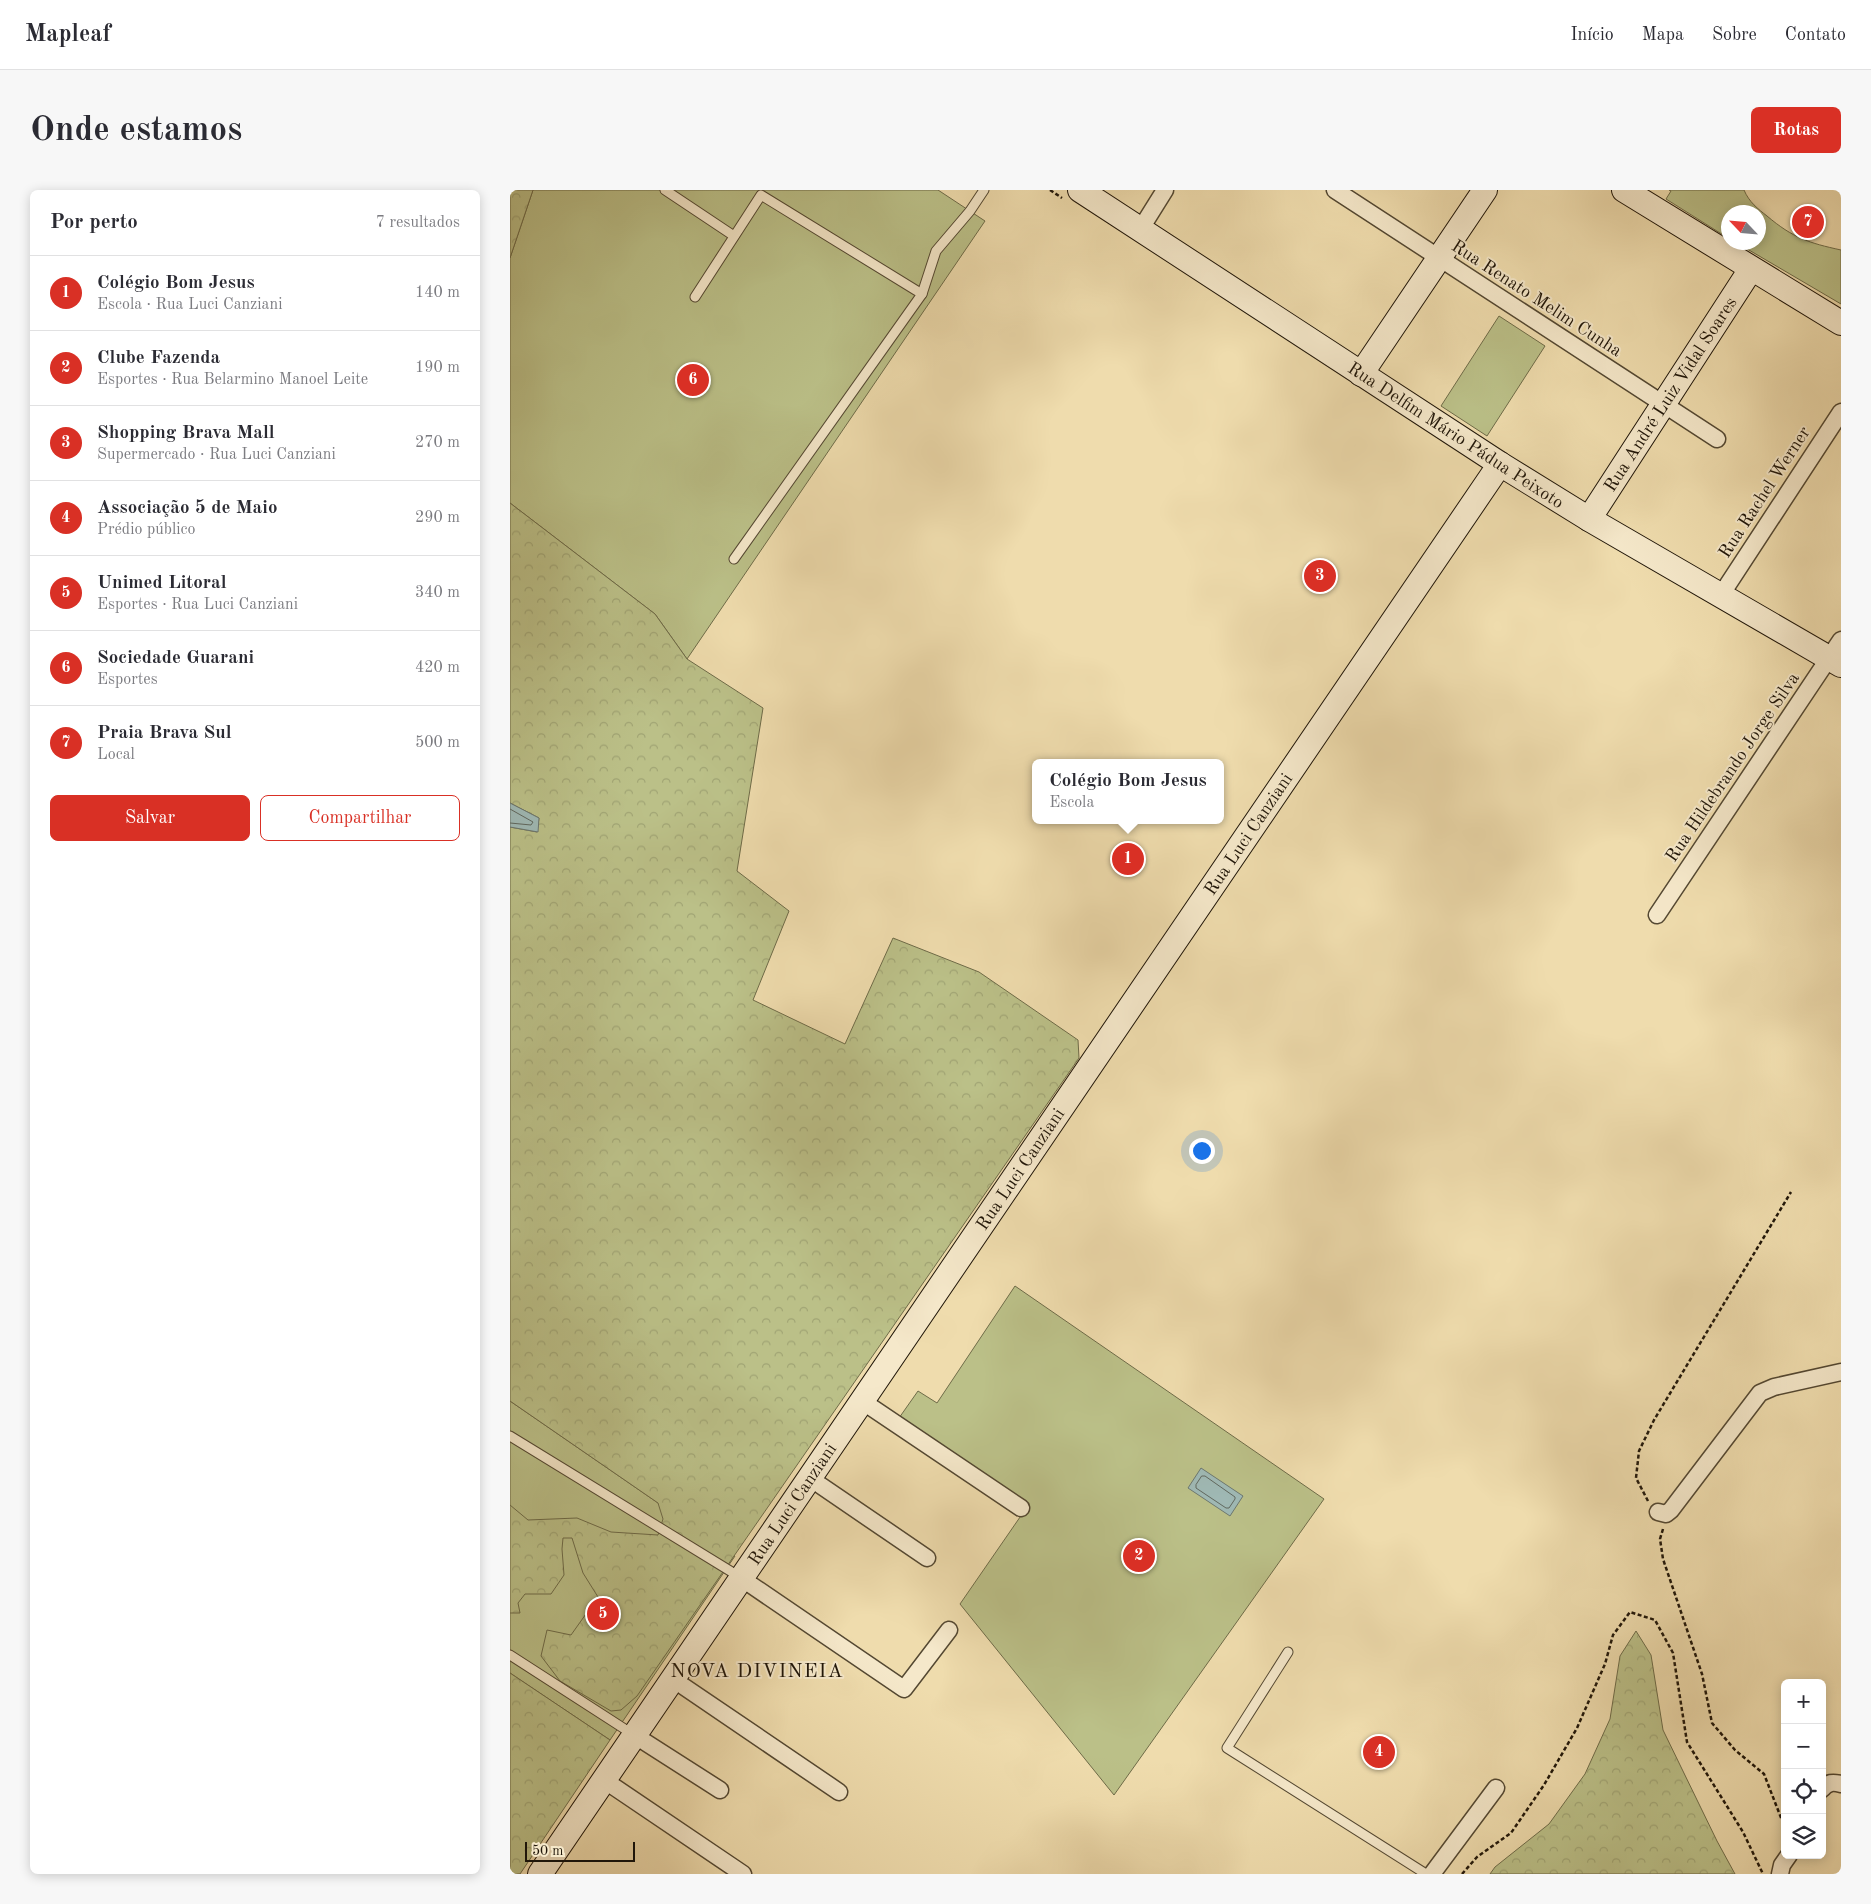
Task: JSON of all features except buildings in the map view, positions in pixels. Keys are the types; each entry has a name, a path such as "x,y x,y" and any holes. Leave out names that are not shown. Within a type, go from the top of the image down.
{"main road":[{"path":"1361,374 1485,190"},
{"path":"1624,190 1841,323"},
{"name":"Rua Delfim Mário Pádua Peixoto","path":"1073,195 1140,230 1589,519 1721,595 1837,655"},
{"name":"Rua André Luiz Vidal Soares","path":"1589,519 1751,269"},
{"name":"Rua Luci Canziani","path":"540,1874 609,1784 640,1739 1506,467"},
{"name":"Rua Luci Canziani","path":"640,1739 683,1686 747,1581 820,1485 867,1404"},
{"name":"Rua Luci Canziani","path":"556,1874 609,1784"}],"street":[{"path":"1140,230 1165,190"},
{"name":"Rua Renato Melim Cunha","path":"1335,190 1717,439"},
{"name":"Rua Rachel Werner","path":"1721,595 1841,412"},
{"name":"Rua Hildebrando Jorge Silva","path":"1657,915 1837,655"},
{"path":"1662,1513 1671,1510 1760,1393 1774,1387 1841,1372"},
{"path":"867,1404 1021,1508"},
{"path":"820,1485 927,1558"},
{"path":"747,1581 904,1689 949,1630"},
{"path":"683,1686 839,1792"},
{"path":"640,1739 720,1790"},
{"path":"1826,1784 1833,1782 1841,1784"},
{"path":"609,1784 742,1874"},
{"path":"1432,1874 1496,1788"},
{"path":"1780,1874 1782,1865 1786,1859"}],"lane":[{"path":"665,190 734,236"},
{"path":"734,559 922,294 936,251 970,211 984,190"},
{"path":"695,297 761,195 922,294"},
{"path":"510,1436 747,1581"},
{"path":"1288,1652 1227,1748 1426,1874"},
{"path":"510,1655 640,1739"}],"path":[{"path":"1050,190 1073,195"},
{"path":"1781,1818 1764,1774 1735,1750 1712,1723 1702,1674 1663,1559 1660,1539 1662,1513 1650,1505 1636,1478 1639,1451 1654,1420 1791,1192"},
{"path":"1462,1874 1477,1857 1511,1833 1544,1785 1577,1728 1605,1664 1613,1635 1630,1612 1655,1620 1673,1653 1687,1742 1743,1832 1763,1874"}],"green space":[{"path":"512,190 533,190 510,258 510,193"},
{"path":"533,190 938,190 985,221 687,659 655,614 510,503 510,258"},
{"path":"1669,190 1744,190 1754,205 1721,205 1721,234 1666,199 1671,191"},
{"path":"1766,215 1793,235 1810,242 1841,250 1841,304 1749,250 1766,250"},
{"path":"1499,316 1545,346 1487,436 1441,406"},
{"path":"510,503 655,614 687,659 763,708 737,871 789,911 753,1000 845,1044 893,938 979,972 1078,1040 1079,1058 637,1696 621,1710 611,1711 560,1681 541,1656 547,1630 571,1635 598,1597 583,1573 572,1538 563,1538 564,1575 551,1594 525,1594 518,1603 520,1613 510,1613 510,1505 528,1520 577,1518 611,1532 658,1535 663,1519 658,1503 510,1401 510,827 537,832 539,818 510,803"},
{"path":"1015,1286 1324,1499 1114,1795 960,1604 1027,1507 899,1418 918,1391 937,1403"},
{"path":"510,1401 735,1556 610,1740 510,1673"},
{"path":"1636,1631 1651,1655 1663,1730 1735,1874 1490,1874 1495,1867 1549,1824 1585,1774 1610,1719 1620,1656"},
{"path":"510,1673 610,1740 520,1874 510,1874"}],"water":[{"path":"510,803 539,818 538,832 510,827"},
{"path":"1201,1468 1243,1496 1230,1516 1188,1488"}],"place":[{"name":"Praia Brava Sul","path":"1808,222"},
{"name":"Sociedade Guarani","path":"693,380"},
{"name":"Shopping Brava Mall","path":"1320,576"},
{"name":"Colégio Bom Jesus","path":"1128,859"},
{"name":"Clube Fazenda","path":"1139,1556"},
{"name":"Unimed Litoral","path":"603,1614"},
{"name":"Associação 5 de Maio","path":"1379,1752"}],"district":[{"name":"NOVA DIVINEIA","path":"757,1670"}]}
